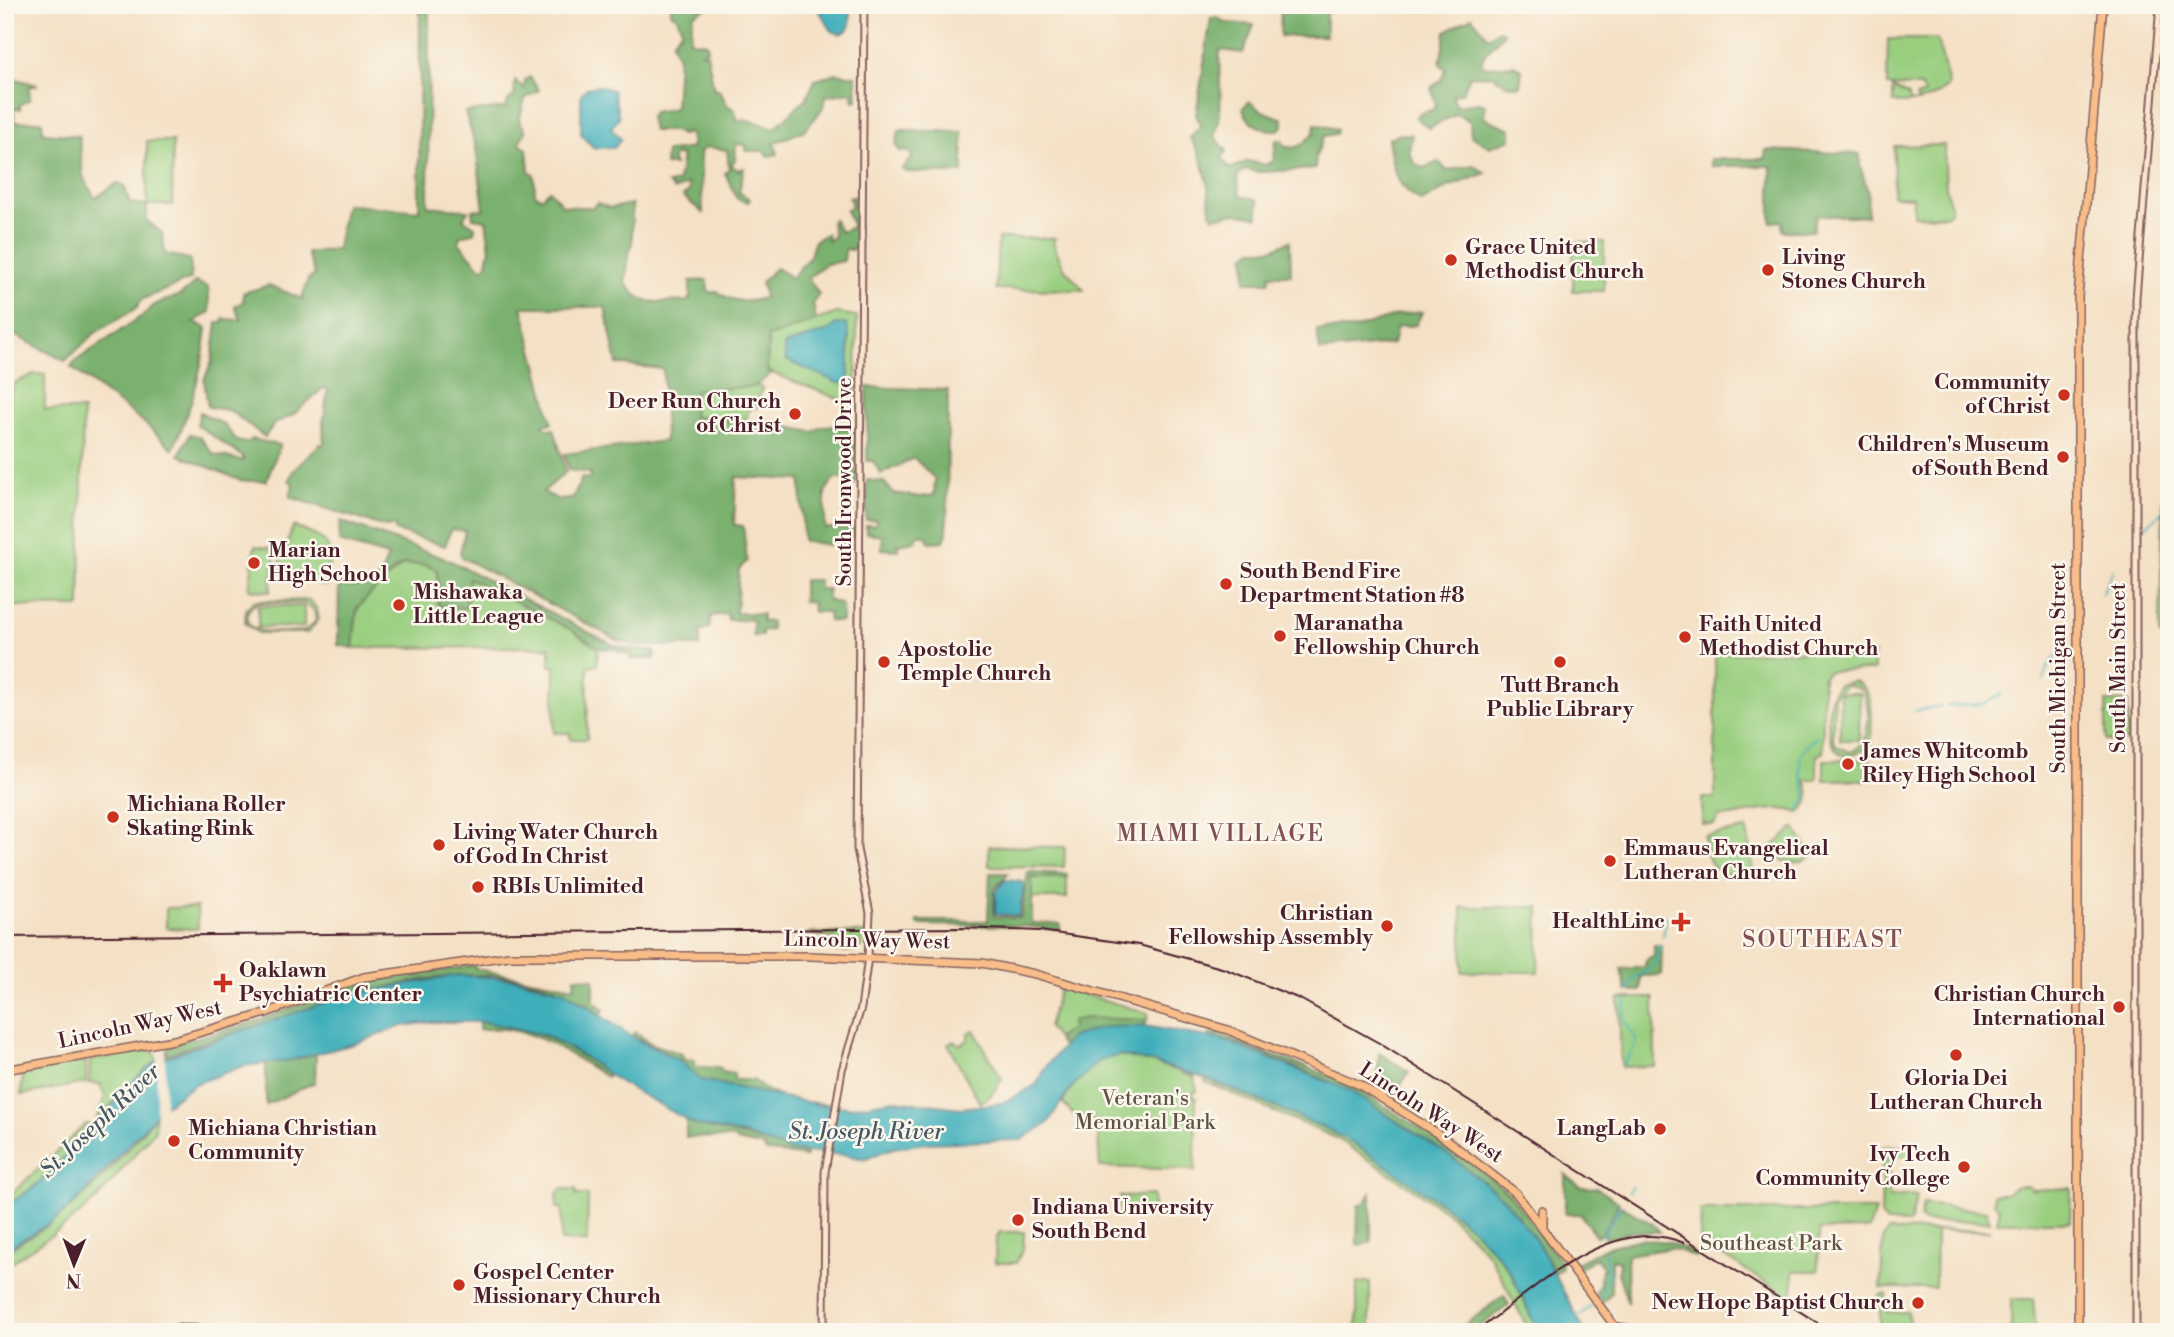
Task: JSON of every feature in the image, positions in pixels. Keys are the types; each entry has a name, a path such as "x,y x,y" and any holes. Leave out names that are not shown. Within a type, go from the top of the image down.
{"main road":[{"name":"South Ironwood Drive","path":"824,1332 826,1163 844,1063 863,998 870,913 857,849 864,5"},
{"name":"South Michigan Street","path":"2078,1332 2078,298 2103,5"},
{"name":"South Main Street","path":"2136,1332 2136,298 2160,5"},
{"name":"Lincoln Way West","path":"5,1070 174,1040 263,1014 356,979 463,962 529,955 868,957 972,961 1025,971 1228,1030 1350,1080 1450,1141 1510,1187 1618,1330"},
{"path":"1542,1210 1542,1228"},
{"path":"156,1331 181,1328 438,1332"},
{"path":"1618,1330 1657,1332"}],"green space":[{"path":"420,5 429,5 428,206 468,210 463,219 475,226 474,233 460,236 459,243 481,268 486,267 490,249 486,220 473,218 472,210 484,209 476,147 465,112 505,108 509,99 514,96 515,80 524,89 525,80 530,77 539,90 525,99 519,120 526,132 519,142 527,149 529,171 534,174 535,194 541,198 549,190 562,205 573,207 593,207 597,203 610,208 632,204 632,246 625,282 644,300 687,301 690,299 690,281 707,280 708,291 717,291 734,300 753,301 765,297 761,282 776,268 792,278 810,256 815,240 827,234 828,241 834,236 831,222 834,219 840,232 853,227 846,210 852,206 849,197 857,197 858,249 845,250 844,261 826,264 808,278 819,294 813,303 816,320 768,337 767,371 772,373 754,387 695,390 693,417 785,423 791,428 814,432 835,426 856,433 856,484 847,484 846,479 834,479 825,492 825,528 856,529 856,538 844,538 843,547 803,541 801,480 736,477 734,525 743,526 747,561 739,569 736,613 762,614 762,621 771,622 771,630 762,631 762,636 753,636 753,620 728,620 727,614 711,616 709,628 700,632 700,646 641,646 619,641 463,558 460,553 465,531 451,529 445,546 395,531 395,526 385,527 290,497 293,484 289,480 293,471 319,445 324,444 323,424 328,389 323,388 293,415 274,424 265,437 229,410 208,407 204,380 212,362 217,323 223,323 223,319 241,320 235,306 243,302 243,293 269,285 302,299 308,279 315,275 307,253 337,249 345,204 419,211","holes":["522,307 605,307 617,364 663,369 665,441 564,454 569,470 591,473 589,479 582,478 572,499 559,500 543,492 566,472 554,429 546,429 543,425 552,423"]},
{"path":"671,5 711,5 693,15 690,41 707,43 708,49 702,52 707,53 714,90 719,90 728,106 734,109 738,121 744,119 775,128 806,99 815,80 836,73 856,76 857,100 854,101 851,92 826,96 822,109 805,130 774,143 778,154 768,156 763,151 746,151 746,145 736,144 735,160 731,165 738,170 744,168 739,192 750,199 748,202 737,199 725,173 729,168 727,150 707,147 700,152 703,213 683,196 689,192 688,184 674,190 668,184 678,182 682,156 675,155 672,159 674,165 665,165 666,152 692,148 690,133 681,135 675,131 653,131 650,117 653,112 675,108 678,58 672,42 682,30 677,17 671,13"},
{"path":"1281,5 1323,5 1326,12 1326,36 1280,36"},
{"path":"1216,17 1226,23 1254,25 1243,53 1220,50 1220,116 1214,136 1227,151 1222,158 1230,169 1248,161 1266,165 1274,161 1276,140 1282,140 1284,146 1297,147 1314,133 1315,124 1337,129 1336,134 1324,136 1316,156 1315,169 1259,172 1246,169 1237,176 1240,196 1258,200 1258,217 1236,213 1214,217 1210,209 1203,165 1190,138 1201,125 1196,115 1211,18"},
{"path":"1472,17 1488,37 1499,30 1504,33 1485,54 1481,62 1485,67 1514,65 1522,69 1520,86 1507,85 1492,75 1470,76 1463,92 1453,95 1456,106 1478,103 1485,105 1484,118 1511,129 1511,139 1490,147 1471,136 1470,121 1457,114 1429,128 1416,118 1419,114 1434,109 1436,104 1431,88 1441,80 1446,69 1440,64 1446,31"},
{"path":"1888,39 1937,39 1949,85 1936,95 1918,102 1916,97 1925,94 1920,87 1887,86"},
{"path":"5,76 38,85 29,87 30,99 20,105 20,109 14,109 14,122 42,121 43,133 79,136 83,177 95,198 116,184 124,185 130,203 147,205 147,221 162,233 165,254 190,259 191,279 143,299 135,309 95,333 65,361 11,333"},
{"path":"1893,88 1909,96 1910,102 1915,102 1893,103"},
{"path":"1249,101 1260,110 1283,119 1283,126 1272,130 1261,128 1252,122 1243,108"},
{"path":"899,130 963,132 963,173 906,172 902,169 912,158 910,152 900,151 896,146"},
{"path":"1401,134 1412,135 1409,151 1414,163 1423,168 1439,162 1447,171 1473,165 1486,173 1448,187 1421,202 1404,188 1395,174 1388,139"},
{"path":"147,141 173,141 172,205 147,205"},
{"path":"1944,145 1946,188 1951,209 1946,216 1913,215 1913,197 1893,196 1894,146"},
{"path":"1766,150 1860,154 1860,166 1868,192 1867,216 1816,216 1813,231 1783,231 1782,221 1771,222 1771,166 1711,166 1711,159 1765,159"},
{"path":"998,238 1055,238 1053,243 1064,268 1084,290 996,289"},
{"path":"1290,241 1291,275 1270,275 1269,282 1246,282 1245,255 1253,249 1272,249"},
{"path":"1573,242 1604,242 1604,291 1573,291"},
{"path":"195,282 208,287 210,312 194,322 207,328 205,344 195,390 173,449 141,420 71,367 150,308 181,294"},
{"path":"1422,312 1416,325 1397,327 1393,344 1320,351 1317,330 1354,329 1398,315"},
{"path":"837,313 857,316 856,399 839,399 767,371 768,337"},
{"path":"34,374 45,374 45,410 83,410 80,607 7,606 10,394 15,383"},
{"path":"867,387 948,390 947,533 944,541 929,542 926,535 918,535 915,541 898,544 898,550 882,549 882,535 866,533 866,525 876,525 876,520 866,520 867,480 884,482 893,493 921,497 934,495 935,479 914,458 881,474 873,461 867,461"},
{"path":"762,388 756,408 750,407 745,421 693,417 695,389"},
{"path":"200,412 223,424 237,441 247,443 252,439 280,445 266,481 242,481 179,455 190,434 200,437 213,454 243,461 243,457 197,425"},
{"path":"2165,451 2169,451 2165,577 2161,577"},
{"path":"2169,520 2169,635 2160,636 2161,577 2165,576"},
{"path":"340,521 449,560 611,644 628,649 655,651 655,659 630,659 630,655 614,649 598,648 570,629 469,578 466,608 439,606 437,570 426,565 404,564 395,569 357,608 353,648 338,645 339,584 353,587 379,579 388,556 339,542"},
{"path":"293,526 316,536 328,546 330,553 324,586 283,573 279,566"},
{"path":"255,546 276,549 270,592 249,589"},
{"name":"Mishawaka Little League","path":"404,564 426,565 437,570 438,603 466,608 469,577 570,629 598,648 597,665 588,666 587,739 570,739 570,733 554,733 555,666 550,666 550,647 353,648 354,620 362,600"},
{"path":"803,580 819,580 819,589 828,589 828,600 842,605 842,622 829,621 828,612 813,612 812,602 803,602"},
{"path":"310,600 317,609 319,619 308,633 258,633 245,623 246,609 254,601","holes":["258,603 304,603 314,610 316,621 305,631 269,632 252,627 248,622 248,610"]},
{"path":"258,606 304,606 304,627 258,627"},
{"path":"1828,651 1829,655 1874,654 1874,670 1829,671 1823,676 1823,752 1817,756 1817,780 1805,780 1809,794 1806,806 1799,813 1768,809 1718,817 1714,825 1702,824 1702,798 1715,798 1715,653"},
{"path":"1853,681 1867,693 1872,713 1870,756 1866,755 1865,748 1852,756 1842,755 1830,736 1829,707 1832,694 1838,685","holes":["1847,685 1861,689 1867,705 1868,725 1862,743 1849,752 1837,746 1833,738 1834,696"]},
{"path":"1840,693 1860,693 1859,740 1840,740"},
{"path":"2106,702 2128,702 2128,741 2106,741"},
{"path":"1824,760 1871,760 1871,780 1824,780"},
{"path":"1794,828 1813,855 1801,861 1784,861 1768,850"},
{"path":"1747,829 1753,872 1730,874 1716,870 1709,858 1704,836"},
{"path":"989,846 1065,847 1064,867 989,866"},
{"path":"1028,872 1067,874 1067,878 1032,878 1032,923 1060,924 1060,930 1022,926 918,925 918,921 988,921 990,873 1009,873 994,890 994,917 1021,918"},
{"path":"1032,878 1067,878 1067,898 1031,898"},
{"path":"197,907 198,929 166,928 166,908"},
{"path":"1462,907 1539,907 1538,972 1462,972"},
{"path":"807,933 864,933 862,946 855,951 836,951 835,939"},
{"path":"1654,945 1662,945 1661,975 1641,976 1641,991 1626,991 1621,969 1645,967 1646,960 1654,955"},
{"path":"475,965 476,969 574,987 575,977 594,979 594,1002 604,1010 600,1015 565,992 526,980 485,975 442,977 357,995 165,1056 169,1045 254,1022 355,984"},
{"path":"1060,987 1148,1013 1147,1020 1089,1025 1057,1039 1048,1027"},
{"path":"1619,998 1654,998 1655,1066 1621,1067"},
{"path":"1090,1018 1147,1020 1145,1026 1071,1037 1063,1047 1057,1039 1071,1029 1072,1021"},
{"path":"479,1022 515,1026 548,1037 609,1074 606,1077 562,1049 531,1035 497,1029 479,1030"},
{"path":"974,1030 1002,1079 991,1095 980,1103 948,1044 954,1041 960,1045 968,1040 968,1033"},
{"path":"635,1032 652,1044 682,1054 683,1059 695,1060 695,1067 721,1068 721,1072 734,1073 734,1080 754,1080 770,1092 790,1099 833,1104 832,1106 790,1101 710,1084 701,1080 679,1060 632,1036"},
{"path":"1213,1032 1346,1082 1456,1151 1510,1194 1560,1261 1562,1268 1555,1273 1538,1243 1430,1144 1347,1089 1252,1049 1208,1036"},
{"path":"153,1050 157,1060 95,1124 105,1097 100,1084 89,1083 90,1060"},
{"path":"316,1052 315,1082 266,1105 266,1063"},
{"path":"1379,1053 1409,1072 1392,1099 1376,1089"},
{"name":"Veteran's Memorial Park","path":"1120,1055 1155,1063 1194,1077 1197,1091 1191,1094 1196,1098 1195,1170 1100,1167 1097,1121 1074,1115 1063,1103 1073,1086 1093,1065"},
{"path":"86,1061 86,1083 21,1095 23,1072"},
{"path":"1206,1079 1327,1129 1354,1144 1444,1205 1499,1256 1511,1273 1538,1332 1530,1332 1490,1256 1446,1211 1336,1138 1205,1082"},
{"path":"156,1115 155,1130 97,1199 65,1226 5,1267 5,1254 50,1224 79,1200 120,1159"},
{"path":"686,1120 806,1154 806,1157 765,1151 765,1147 734,1138 686,1137"},
{"path":"86,1124 95,1124 47,1174 5,1206 5,1200"},
{"path":"1887,1145 1917,1149 1917,1158 1889,1156 1889,1197 1917,1195 1910,1223 1887,1223 1881,1215 1883,1147"},
{"path":"1565,1174 1580,1187 1597,1188 1619,1203 1602,1234 1596,1236 1580,1214 1565,1214"},
{"path":"2016,1186 2028,1186 2032,1190 2071,1188 2070,1222 1997,1222 2000,1209 1994,1203 1994,1194 2006,1194"},
{"path":"561,1189 576,1189 576,1195 588,1195 587,1242 561,1241 562,1208 557,1208 557,1194"},
{"path":"1371,1193 1371,1242 1360,1245 1357,1244 1358,1206 1365,1203"},
{"path":"1153,1195 1153,1214 1120,1213 1120,1197"},
{"path":"1923,1204 1986,1211 1990,1221 1924,1222 1920,1218"},
{"path":"1621,1206 1653,1224 1660,1232 1630,1232 1605,1239 1606,1230"},
{"name":"Southeast Park","path":"1701,1210 1875,1210 1869,1229 1819,1230 1818,1271 1793,1271 1793,1300 1700,1241"},
{"path":"1988,1230 1990,1231 1936,1231 1935,1288 1881,1288 1883,1238 1888,1231"},
{"path":"1000,1232 1024,1232 1023,1249 1016,1263 995,1263 996,1239"},
{"path":"1641,1239 1669,1242 1693,1252 1695,1257 1672,1248 1627,1255 1628,1303 1618,1273 1619,1261 1611,1259 1611,1293 1602,1302 1595,1293 1600,1284 1600,1271 1604,1269 1596,1258 1578,1269 1574,1264 1607,1247"},
{"path":"1370,1282 1370,1329 1357,1330 1357,1283"},
{"path":"1886,1294 1887,1312 1908,1312 1909,1331 1880,1329 1880,1295"},
{"path":"1504,1295 1509,1305 1472,1332 1456,1332"},
{"path":"2011,1299 2033,1299 2036,1330 2011,1330"}],"water":[{"path":"826,5 850,5 850,23 847,30 840,34 832,31 818,9 824,9"},
{"path":"599,86 613,90 619,118 611,128 621,139 614,148 594,148 581,134 581,94 587,88"},
{"path":"836,324 846,324 849,333 849,380 840,384 786,360 784,345 828,331"},
{"path":"1005,880 1023,882 1019,916 995,914 996,892"},
{"name":"St. Joseph River","path":"458,975 517,979 564,991 637,1040 679,1060 701,1080 821,1105 851,1107 895,1100 961,1108 1002,1103 1036,1085 1043,1070 1071,1037 1104,1027 1145,1026 1223,1040 1347,1089 1450,1156 1490,1187 1505,1200 1538,1243 1585,1332 1538,1332 1511,1273 1475,1231 1444,1205 1354,1144 1327,1129 1210,1080 1155,1063 1120,1055 1099,1061 1069,1090 1048,1123 1021,1140 927,1143 893,1148 864,1159 790,1151 745,1135 696,1125 621,1083 580,1054 545,1035 485,1022 431,1022 402,1026 354,1044 287,1061 243,1066 195,1084 164,1106 80,1198 51,1223 16,1243 5,1254 5,1206 33,1188 96,1126 125,1088 157,1060 347,995"}],"pier":[{"path":"165,1052 165,1111 156,1119 157,1056"}],"waterway":[{"path":"2141,531 2162,512"},
{"path":"2102,595 2113,570"},
{"path":"2044,680 2047,667 2059,654"},
{"path":"1947,706 1985,704 2002,693"},
{"path":"1915,711 1941,706"},
{"path":"1798,811 1806,799 1800,757 1809,743 1819,736"},
{"path":"1663,936 1667,916"},
{"path":"1627,991 1634,979 1653,967 1660,945"},
{"path":"1622,1066 1633,1050 1636,1039 1623,1019 1626,999"},
{"path":"1629,1192 1631,1187"},
{"path":"1603,1236 1620,1206"},
{"path":"1600,1299 1608,1276 1605,1253"},
{"path":"1576,1319 1595,1302"}],"railway":[{"path":"5,937 961,928 1040,931 1139,945 1225,969 1300,999 1379,1043 1832,1332"},
{"path":"1476,1332 1547,1277 1601,1246 1628,1238 1656,1236 1684,1243"}],"place":[{"name":"Grace United Methodist Church","path":"1451,260"},
{"name":"Living Stones Church","path":"1768,270"},
{"name":"Community of Christ","path":"2064,395"},
{"name":"Deer Run Church of Christ","path":"795,414"},
{"name":"Children's Museum of South Bend","path":"2063,457"},
{"name":"Marian High School","path":"254,563"},
{"name":"South Bend Fire Department Station #8","path":"1226,584"},
{"name":"Mishawaka Little League","path":"399,605"},
{"name":"Maranatha Fellowship Church","path":"1280,636"},
{"name":"Faith United Methodist Church","path":"1685,637"},
{"name":"Apostolic Temple Church","path":"884,662"},
{"name":"Tutt Branch Public Library","path":"1560,662"},
{"name":"James Whitcomb Riley High School","path":"1848,764"},
{"name":"Michiana Roller Skating Rink","path":"113,817"},
{"name":"Living Water Church of God In Christ","path":"439,845"},
{"name":"Emmaus Evangelical Lutheran Church","path":"1610,861"},
{"name":"RBIs Unlimited","path":"478,887"},
{"name":"HealthLinc","path":"1681,922"},
{"name":"Christian Fellowship Assembly","path":"1387,926"},
{"name":"Oaklawn Psychiatric Center","path":"223,983"},
{"name":"Christian Church International","path":"2119,1007"},
{"name":"Gloria Dei Lutheran Church","path":"1956,1055"},
{"name":"LangLab","path":"1660,1129"},
{"name":"Michiana Christian Community","path":"174,1141"},
{"name":"Ivy Tech Community College","path":"1964,1167"},
{"name":"Indiana University South Bend","path":"1018,1220"},
{"name":"Gospel Center Missionary Church","path":"459,1285"},
{"name":"New Hope Baptist Church","path":"1918,1303"}],"district":[{"name":"MIAMI VILLAGE","path":"1221,834"},
{"name":"SOUTHEAST","path":"1823,940"}]}
